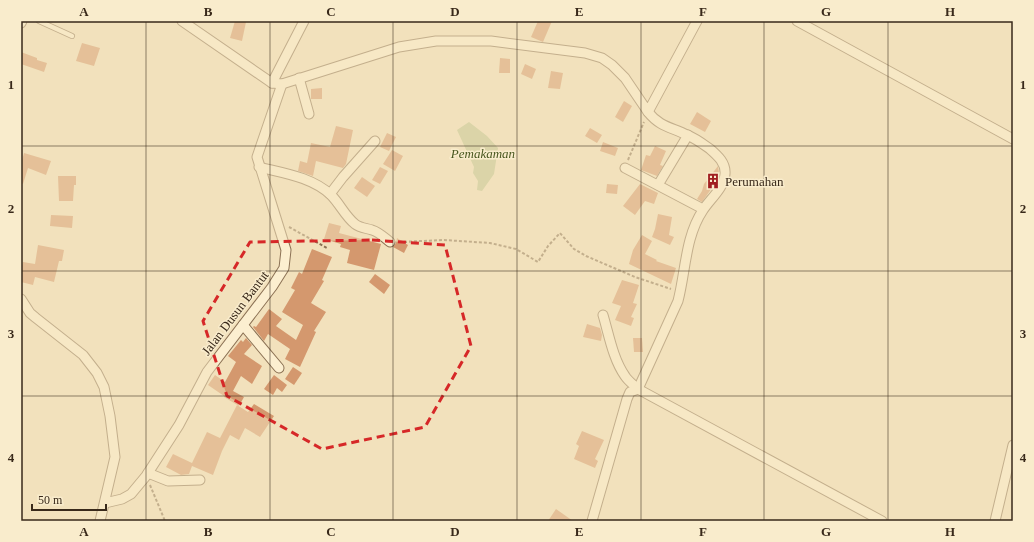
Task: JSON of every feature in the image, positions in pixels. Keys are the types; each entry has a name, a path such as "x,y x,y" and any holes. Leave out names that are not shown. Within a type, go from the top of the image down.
{"street":[{"path":"182,21 272,83 282,84 400,47 436,41 491,41 585,53 602,58 612,65 625,78 655,120 663,126 688,135 709,148 720,158 725,166 724,180 695,223 685,260 680,292 672,317 638,389 630,392 627,399 592,521"},
{"path":"272,83 304,21"},
{"path":"648,112 697,21"},
{"path":"797,21 1013,139"},
{"path":"299,78 309,114"},
{"name":"Jalan Dusun Bantut","path":"105,503 122,499 131,494 147,475 179,424 207,372 272,287 284,268 286,250 275,220 257,157 258,150 282,84"},
{"path":"658,185 688,135"},
{"path":"330,194 375,141"},
{"path":"259,167 292,175 315,184 330,194 341,206 351,221 356,225 375,231 390,242"},
{"path":"625,168 703,209"},
{"path":"21,300 36,318 83,355 97,373 104,387 115,447 115,457 100,521"},
{"path":"603,315 621,370 626,378 638,389 882,521"},
{"path":"243,325 279,368"},
{"path":"996,521 1013,445"},
{"path":"147,475 168,481 200,480"}],"lane":[{"path":"39,21 72,36"}],"path":[{"path":"625,168 648,112"},
{"path":"275,220 327,248"},
{"path":"390,242 444,240 490,243 516,249 538,262 548,246 560,233 574,249 586,256 635,277 680,292"},
{"path":"147,475 165,521"}],"highlighted area":[{"path":"372,240 445,245 471,346 425,427 322,449 227,396 203,321 250,242"}],"green space":[{"name":"Pemakaman","path":"469,122 487,136 498,148 494,174 482,191 477,190 478,181 473,173 474,167 457,130"}],"building":[{"path":"235,21 246,22 242,41 230,38"},
{"path":"538,21 552,21 543,42 531,37"},
{"path":"82,43 100,48 94,66 76,61"},
{"path":"21,52 47,63 44,72 21,64"},
{"path":"500,58 510,59 510,73 499,73"},
{"path":"525,64 536,69 532,79 521,74"},
{"path":"551,71 563,73 560,89 548,88"},
{"path":"322,88 322,99 311,99 311,89"},
{"path":"624,101 632,106 623,122 615,117"},
{"path":"697,112 711,121 705,132 690,124"},
{"path":"336,126 353,130 346,164 343,168 316,161 313,176 298,171 300,161 307,163 311,143 330,147"},
{"path":"590,128 602,135 597,143 585,136"},
{"path":"387,133 396,137 389,151 380,147"},
{"path":"603,142 618,148 615,156 600,151"},
{"path":"655,146 666,151 660,165 663,166 657,176 641,170 646,155 650,156"},
{"path":"392,150 403,156 395,171 383,164"},
{"path":"24,153 51,161 46,175 28,168 23,184 21,183 21,164"},
{"path":"718,166 719,173 714,185 702,202 697,199 704,184"},
{"path":"380,167 388,171 380,184 372,180"},
{"path":"58,176 76,176 73,201 59,201"},
{"path":"362,177 375,186 367,197 354,188"},
{"path":"607,184 618,185 617,194 606,193"},
{"path":"640,184 658,193 654,204 645,201 635,215 623,206"},
{"path":"658,214 672,217 669,235 674,237 670,245 652,237"},
{"path":"51,215 73,216 72,228 50,226"},
{"path":"329,223 341,226 339,233 381,244 374,270 347,263 350,250 340,247 341,244 324,239"},
{"path":"642,235 652,241 645,254 657,260 656,261 676,268 671,284 629,264 633,250"},
{"path":"397,238 408,245 404,253 393,247"},
{"path":"38,245 64,250 62,261 59,261 54,282 35,277 33,285 21,282 23,262 35,264"},
{"path":"312,249 332,257 322,280 324,281 311,303 326,312 314,331 316,332 300,367 285,359 290,349 268,334 264,341 253,327 256,327 269,309 282,319 276,326 296,340 303,325 282,312 295,290 291,288 299,272 302,274"},
{"path":"375,274 390,285 384,294 369,282"},
{"path":"622,280 639,285 633,303 637,304 631,317 634,318 631,326 615,320 621,306 612,303"},
{"path":"587,324 600,328 602,335 601,341 583,337"},
{"path":"246,338 252,345 244,354 262,366 252,384 241,376 233,391 244,397 239,406 208,385 215,375 225,382 236,362 228,356 241,340 243,342"},
{"path":"633,338 642,338 643,352 634,352"},
{"path":"293,367 302,373 294,385 285,379"},
{"path":"274,375 287,385 282,392 277,388 273,395 264,389"},
{"path":"254,404 274,416 260,437 245,428 239,440 230,435 213,475 192,466 189,474 181,475 166,467 173,454 192,463 207,432 220,438 237,405 248,412"},
{"path":"582,431 604,440 595,459 598,461 595,468 574,459 579,446 576,444"},
{"path":"556,509 573,521 548,521"}],"place":[{"name":"Perumahan","path":"713,181"}]}
